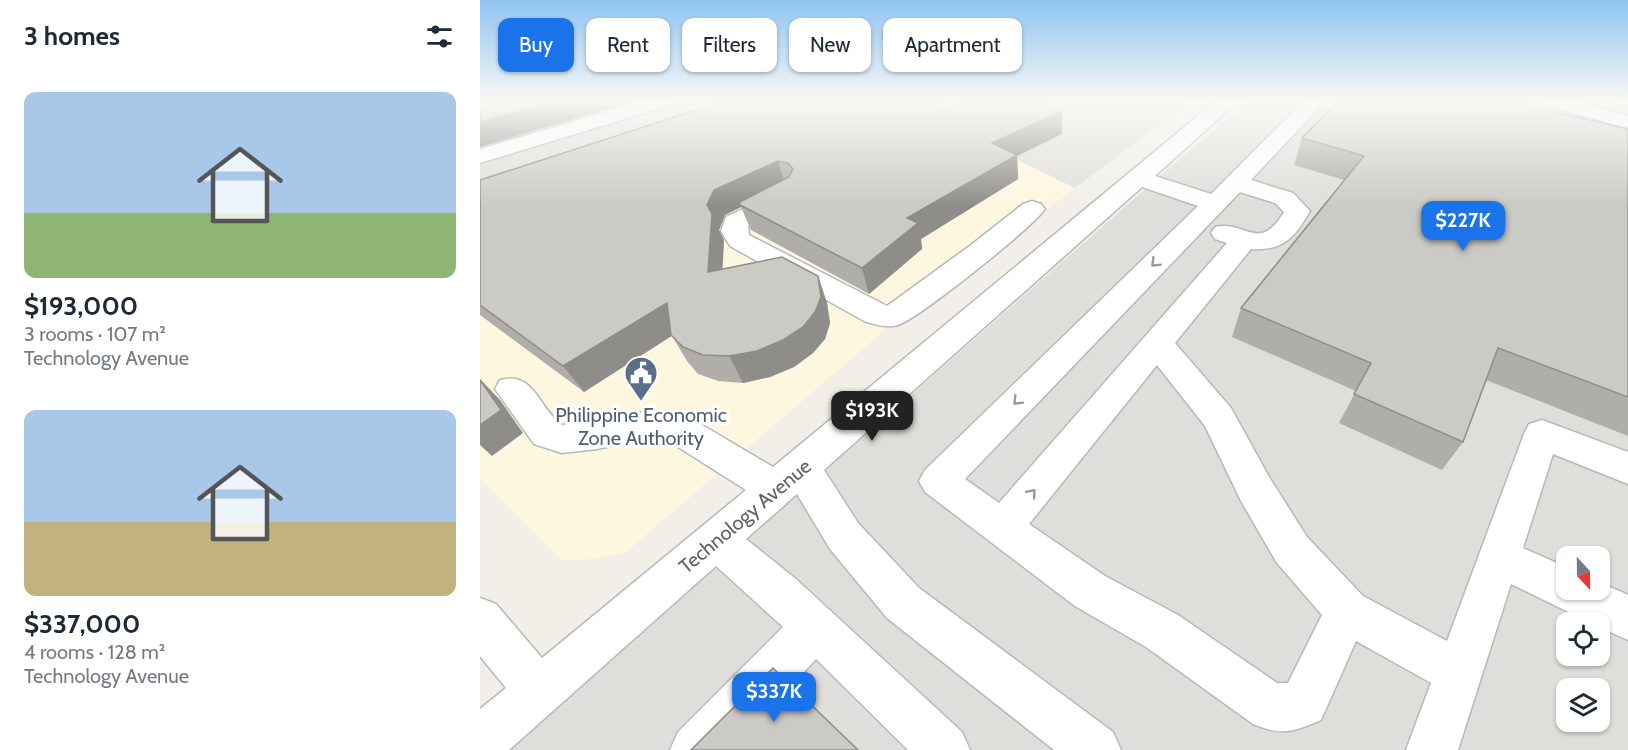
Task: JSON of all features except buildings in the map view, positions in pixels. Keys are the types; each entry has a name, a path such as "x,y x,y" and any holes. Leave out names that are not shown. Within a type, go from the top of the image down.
{"street":[{"path":"480,156 547,136"},
{"name":"Technology Avenue","path":"480,742 1187,136"},
{"path":"1281,136 938,480 1090,591 1162,631 1270,707 1291,708 1304,703 1347,611"},
{"path":"1138,178 1206,213 1243,241 1263,241 1284,232 1297,211 1284,198 1236,183"},
{"path":"787,195 735,222 734,231 740,240 877,315 890,317 902,311 981,251 1032,209"},
{"path":"1002,528 1243,241"},
{"path":"981,251 1026,273"},
{"path":"1157,343 1219,418 1255,489 1292,550 1347,611 1459,673"},
{"path":"512,389 547,434 562,439 597,435 644,425 674,426 789,478 903,603 1095,750"},
{"path":"1432,750 1542,434 1628,468"},
{"path":"716,540 782,595 944,750"},
{"path":"1498,557 1556,584"},
{"path":"1590,600 1628,618"},
{"path":"480,620 539,691"},
{"path":"696,750 815,627"}],"shaded area":[{"path":"480,136 880,136 480,300"},
{"name":"Philippine Economic Zone Authority","path":"880,136 970,136 1075,188 892,324 626,552 593,559 561,560 480,479 480,300"},
{"path":"970,136 1144,136 1075,188"},
{"path":"1207,136 1628,136 1628,750 507,750"}],"place":[{"name":"Philippine Economic Zone Authority","path":"641,402"}]}
